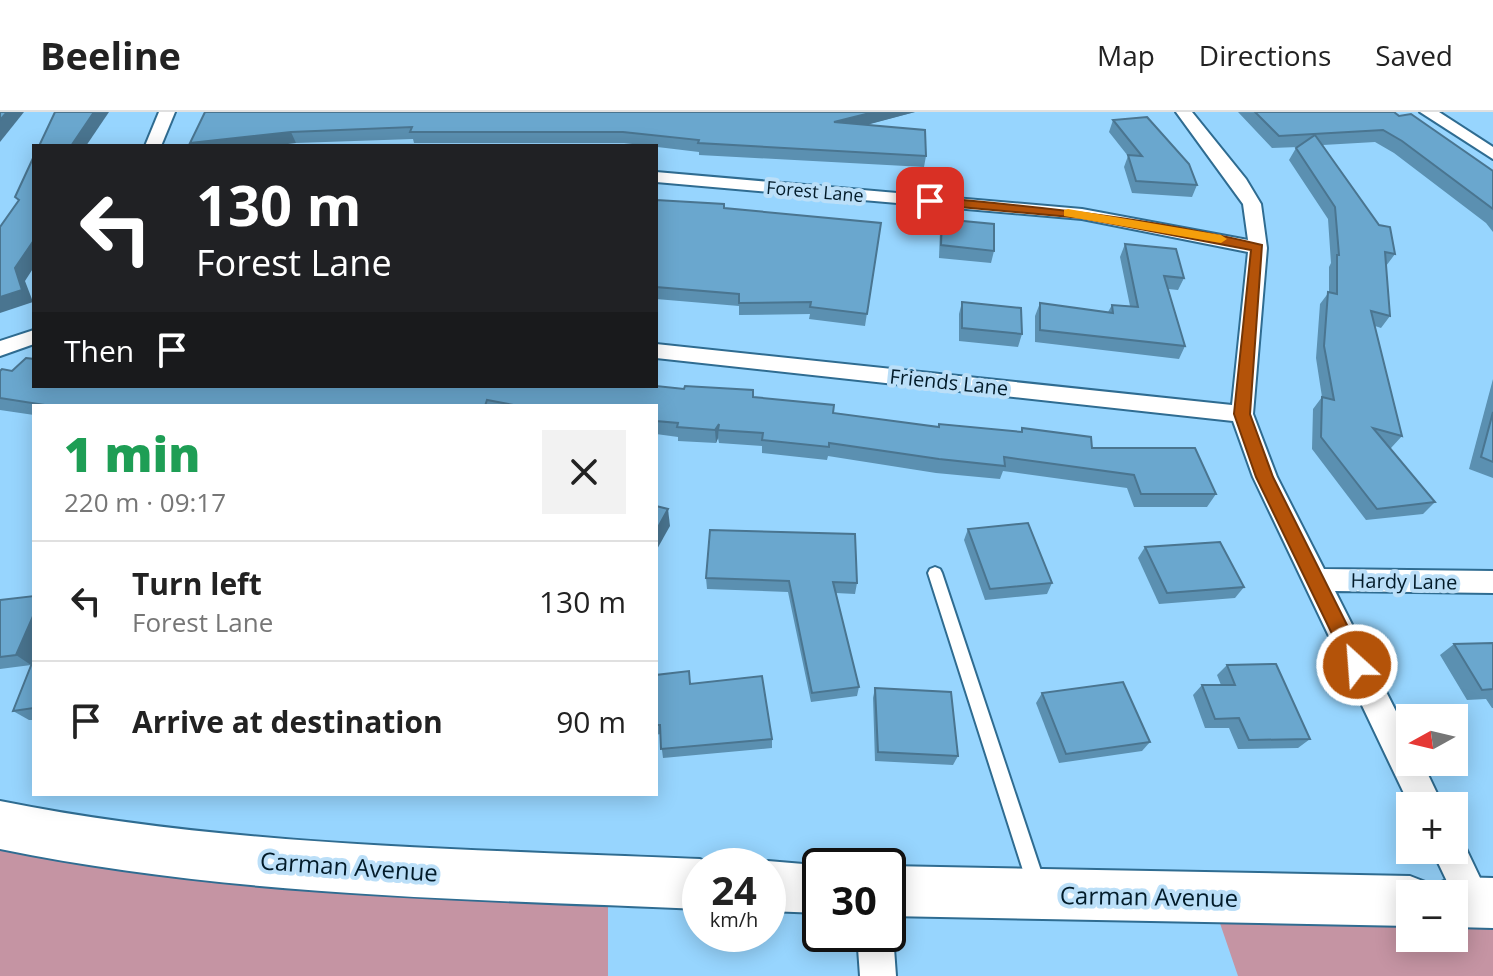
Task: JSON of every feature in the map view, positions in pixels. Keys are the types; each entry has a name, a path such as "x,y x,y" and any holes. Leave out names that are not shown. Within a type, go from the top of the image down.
{"main road":[{"name":"Carman Avenue","path":"6,835 274,861 518,877 682,883"},
{"name":"Carman Avenue","path":"906,891 1396,901"}],"street":[{"path":"154,144 167,112"},
{"path":"1184,112 1240,183 1252,204 1258,248 1242,414 1265,477 1420,792"},
{"path":"1428,112 1493,154"},
{"name":"Forest Lane","path":"658,177 1082,214 1172,228 1258,248"},
{"path":"0,349 32,338"},
{"name":"Friends Lane","path":"658,351 1242,414"},
{"name":"Hardy Lane","path":"1315,580 1493,582"},
{"path":"1456,864 1474,903"},
{"path":"876,952 878,976"}],"lane":[{"path":"935,573 1040,894"}],"shaded area":[{"path":"0,831 608,893 608,976 0,976"},
{"path":"1211,897 1396,901 1396,952 1468,952 1468,902 1493,903 1493,976 1238,976"}],"building":[{"path":"55,112 94,112 72,144 40,144"},
{"path":"205,112 874,112 834,122 925,130 926,156 698,143 699,140 623,132 410,132 412,127 291,132 190,143"},
{"path":"1255,112 1411,114 1493,171 1493,209 1383,130 1279,136"},
{"path":"1147,117 1189,164 1197,185 1136,181 1128,155 1142,156 1113,120"},
{"path":"1315,135 1379,225 1390,227 1395,254 1385,252 1390,316 1371,311 1402,436 1373,428 1435,502 1377,509 1321,437 1322,397 1334,400 1324,346 1328,292 1337,294 1339,255 1335,207 1296,148"},
{"path":"32,160 32,243 15,268 22,290 0,297 0,227 19,200 15,197"},
{"path":"658,200 724,204 724,208 881,223 867,314 810,307 811,302 739,303 739,294 658,287"},
{"path":"942,219 994,224 994,251 941,245"},
{"path":"1125,244 1176,249 1184,278 1164,276 1185,346 1040,330 1040,303 1113,313 1112,305 1138,307"},
{"path":"962,302 1021,308 1022,334 962,328"},
{"path":"26,358 32,359 32,388 658,386 684,389 685,386 753,390 753,397 834,405 833,413 939,427 939,424 1022,432 1022,428 1091,437 1092,448 1195,448 1216,494 1141,494 1134,475 1004,457 1005,466 829,443 829,447 762,440 763,433 718,430 719,424 715,430 677,427 678,423 658,421 658,404 508,404 487,400 486,404 38,404 0,398 0,371 12,371"},
{"path":"1493,412 1493,462 1481,457"},
{"path":"658,506 668,509 658,527"},
{"path":"1028,523 1052,583 990,589 968,529"},
{"path":"710,530 855,534 857,583 833,582 859,687 812,693 789,581 706,578"},
{"path":"1220,542 1244,587 1167,593 1145,547"},
{"path":"32,596 32,619 16,655 0,657 0,600"},
{"path":"1493,643 1493,689 1482,690 1454,644"},
{"path":"32,663 32,708 13,711"},
{"path":"1276,664 1310,739 1249,740 1239,718 1215,719 1202,685 1235,685 1227,665"},
{"path":"689,671 690,684 762,676 772,739 661,749 658,675"},
{"path":"1123,682 1150,742 1066,754 1042,693"},
{"path":"875,688 951,692 958,756 878,752"}],"slow traffic":[{"path":"1068,213 1172,228 1221,239"}],"route":[{"path":"930,201 1082,214 1172,228 1258,248 1242,414 1265,477 1357,665"}]}
